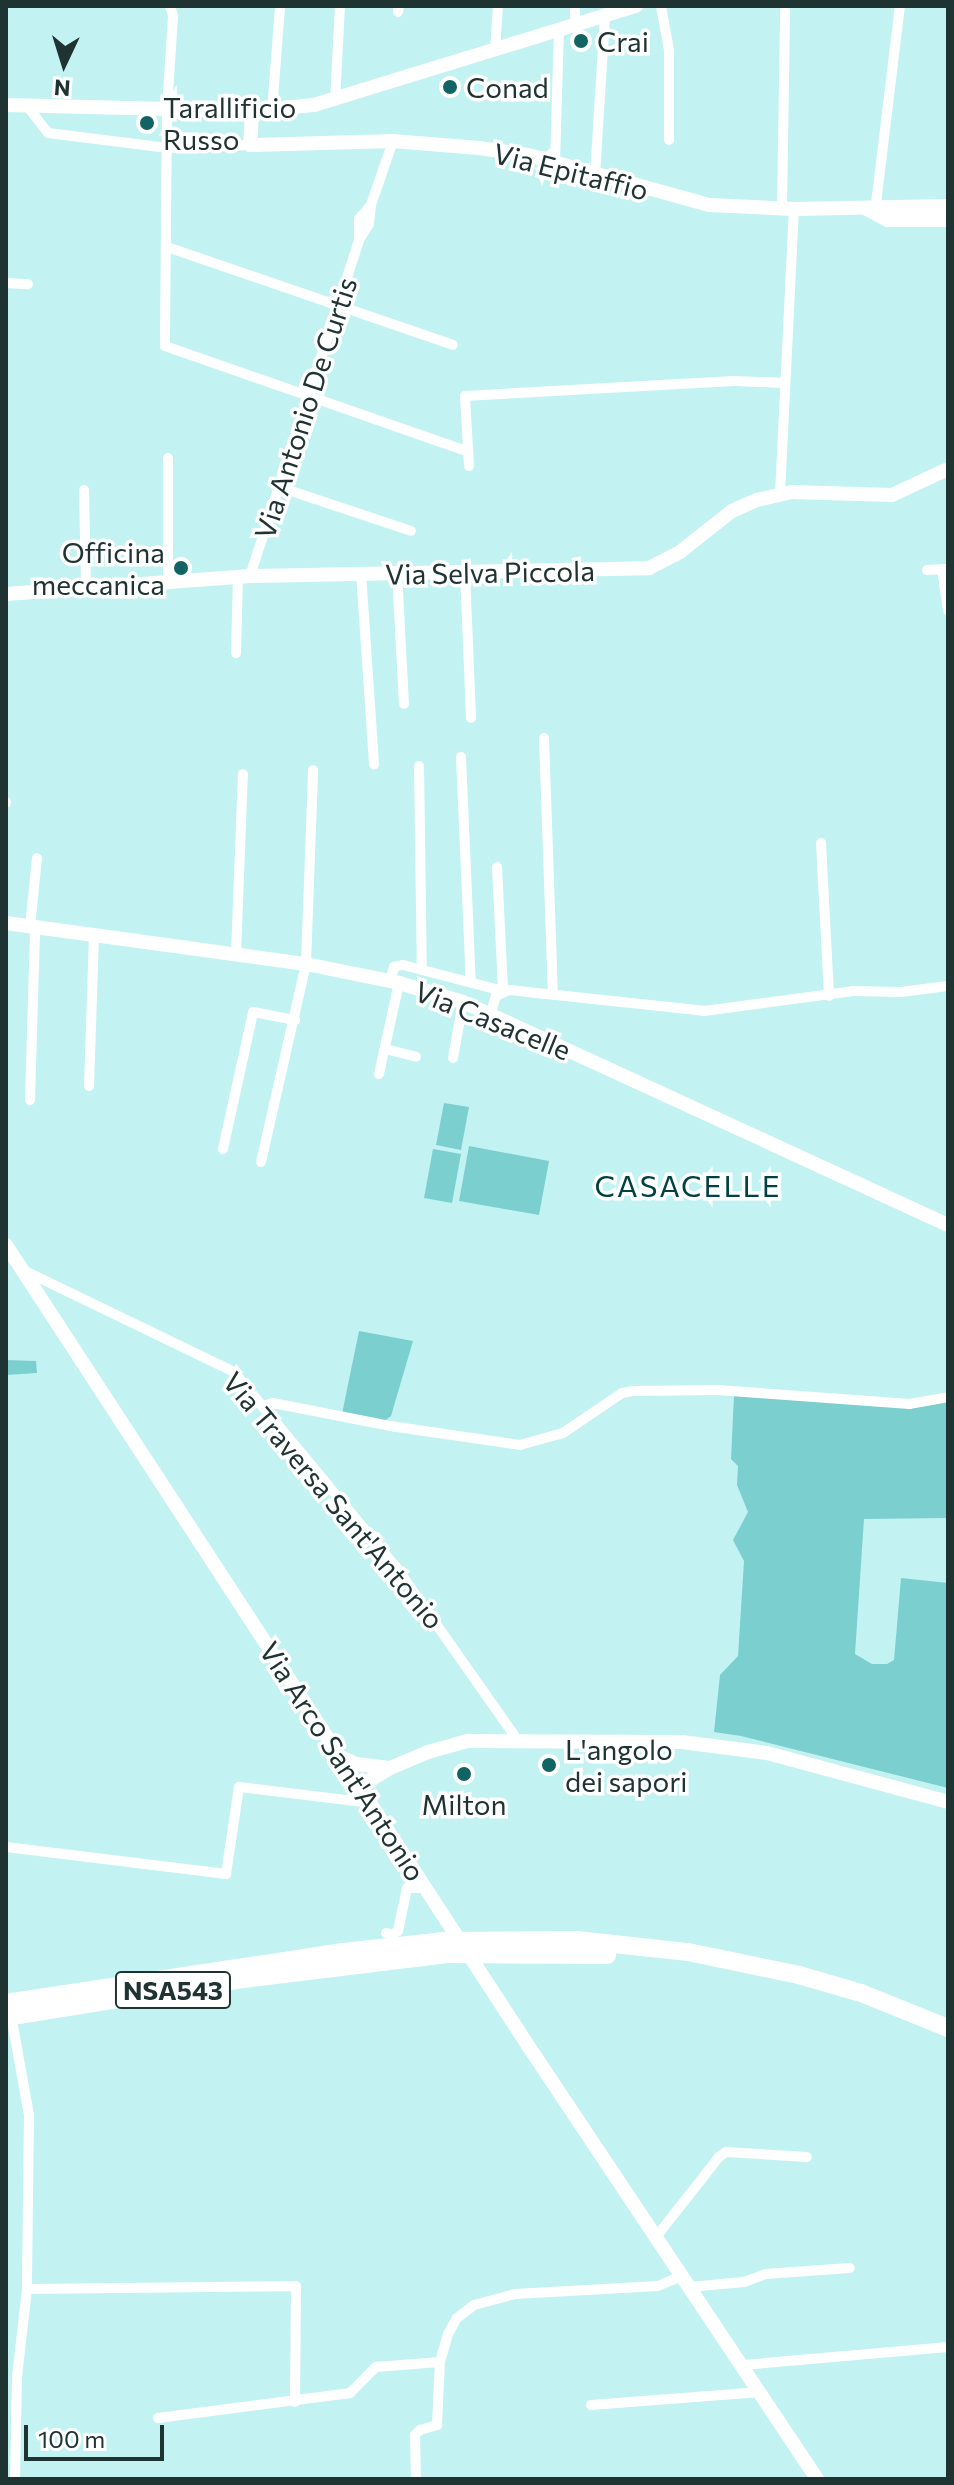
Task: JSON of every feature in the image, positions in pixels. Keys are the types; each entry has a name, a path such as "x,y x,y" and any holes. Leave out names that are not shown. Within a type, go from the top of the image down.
{"highway":[{"path":"342,1959 534,1946 639,1952 820,1981 861,1993 948,2028"},
{"name":"NSA543","path":"6,2003 342,1959"},
{"name":"NSA543","path":"10,2022 342,1959"},
{"path":"694,1959 828,1996 948,2040"}],"street":[{"path":"170,6 173,16 167,109 165,346 463,450"},
{"path":"272,111 280,6"},
{"path":"335,101 340,6"},
{"path":"495,51 498,6"},
{"path":"575,6 575,26"},
{"path":"6,105 272,111 335,101 636,6"},
{"path":"661,6 669,50 669,140"},
{"path":"780,494 788,209 785,6"},
{"path":"872,210 900,6"},
{"path":"595,175 605,16"},
{"path":"555,163 559,31"},
{"name":"Via Epitaffio","path":"27,106 48,133 168,148 393,141 516,153 709,205 872,210 948,206"},
{"path":"250,145 252,111"},
{"name":"Via Antonio De Curtis","path":"236,653 244,577 279,487 359,240 369,224 371,205 393,141"},
{"name":"Via Epitaffio","path":"872,210 888,220 948,220"},
{"path":"167,247 453,345"},
{"path":"6,283 28,284"},
{"path":"469,466 465,396 734,381 785,383"},
{"path":"168,458 168,582"},
{"name":"Via Selva Piccola","path":"6,594 244,577 649,568 680,552 739,507 780,494 884,496 901,492 948,469"},
{"path":"279,487 411,531"},
{"path":"84,490 86,587"},
{"path":"927,570 945,569 948,611"},
{"path":"397,572 404,704"},
{"path":"361,573 374,765"},
{"path":"465,573 471,718"},
{"path":"544,738 553,993"},
{"path":"461,757 471,982"},
{"path":"419,766 422,970"},
{"path":"261,1162 306,964 313,770"},
{"path":"236,954 243,774"},
{"path":"821,843 829,996"},
{"path":"30,1100 32,927 37,858"},
{"path":"497,867 503,990"},
{"name":"Via Casacelle","path":"6,923 306,964 395,982 463,1002 948,1225"},
{"path":"89,1086 94,937"},
{"path":"379,1074 396,965 503,990 704,1011 948,986"},
{"path":"491,1013 496,996 503,990"},
{"path":"453,1058 463,1002"},
{"path":"223,1149 253,1012 295,1020"},
{"path":"385,1049 416,1057"},
{"name":"Via Traversa Sant'Antonio","path":"12,1256 234,1372 396,1567 517,1739"},
{"name":"Via Arco Sant'Antonio","path":"12,1256 817,2479"},
{"path":"262,1406 273,1403 390,1426 520,1445 563,1433 622,1393 633,1391 718,1390 909,1404 948,1397"},
{"path":"357,1781 367,1782 390,1768 447,1746 517,1739 721,1745 779,1756 948,1802"},
{"path":"341,1757 356,1764 390,1768"},
{"path":"6,1847 226,1874 239,1787 374,1807 377,1789 390,1768"},
{"path":"386,1933 392,1935 398,1931 407,1888 426,1888"},
{"path":"10,2022 29,2115 27,2289 17,2377 15,2479"},
{"path":"656,2237 726,2152 807,2157"},
{"path":"416,2479 415,2435 437,2425 440,2362 457,2318 474,2305 494,2297 685,2282 744,2282 766,2274 850,2268"},
{"path":"27,2289 296,2286 295,2402"},
{"path":"743,2365 948,2347"},
{"path":"158,2418 350,2393 376,2367 440,2362"},
{"path":"591,2405 761,2392"}],"shaded area":[{"path":"444,1103 469,1107 461,1150 436,1145"},
{"path":"469,1146 549,1161 539,1215 459,1201"},
{"path":"433,1149 461,1154 452,1203 424,1198"},
{"path":"359,1331 413,1341 391,1416 383,1422 342,1414"},
{"path":"6,1360 36,1361 37,1373 6,1375"},
{"path":"734,1395 948,1400 948,1518 864,1519 855,1654 872,1664 887,1664 894,1660 901,1578 948,1583 948,1788 714,1732 720,1675 738,1656 744,1561 733,1540 748,1512 737,1485 738,1466 731,1459"}],"place":[{"name":"Crai","path":"581,41"},
{"name":"Conad","path":"450,87"},
{"name":"Tarallificio Russo","path":"147,123"},
{"name":"Officina meccanica","path":"181,568"},
{"name":"L'angolo dei sapori","path":"549,1765"},
{"name":"Milton","path":"464,1774"}],"district":[{"name":"CASACELLE","path":"688,1185"}]}
